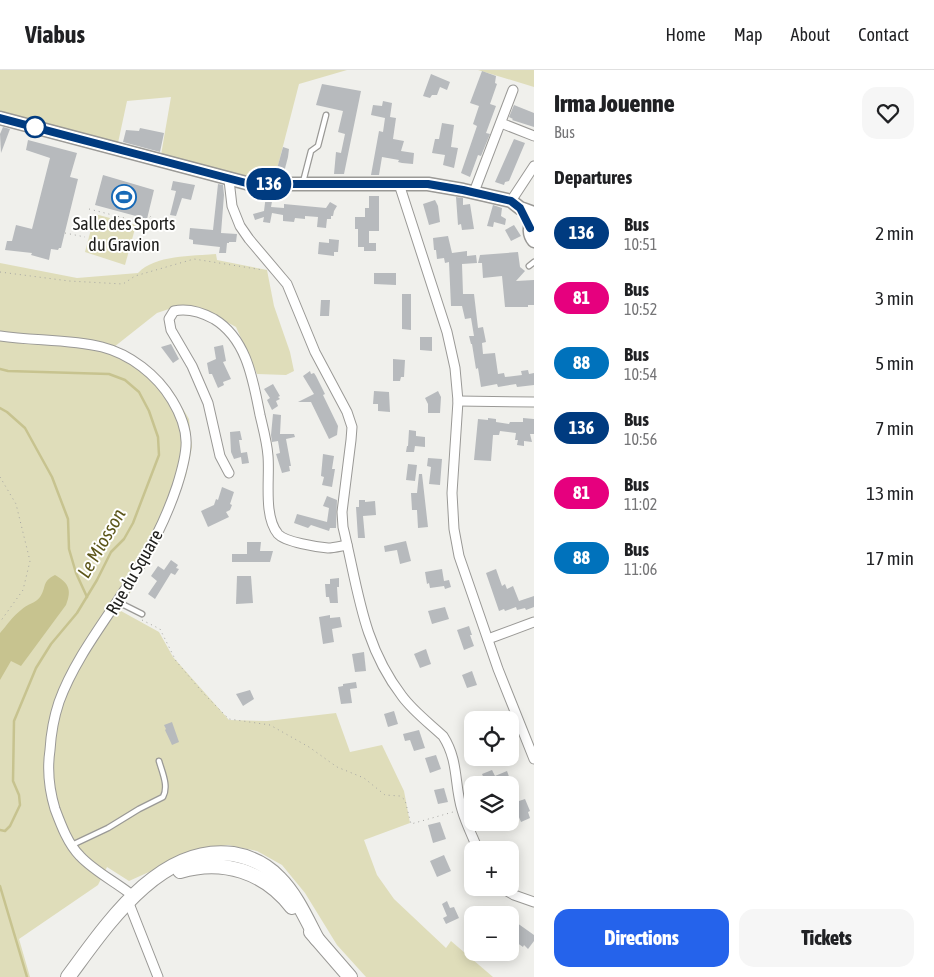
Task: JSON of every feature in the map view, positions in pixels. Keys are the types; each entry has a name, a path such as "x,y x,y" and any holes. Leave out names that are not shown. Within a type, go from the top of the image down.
{"main road":[{"path":"68,977 130,899 174,866 200,856 225,853 249,858 270,870 287,886 318,939 350,977"}],"street":[{"path":"474,192 513,90"},
{"path":"0,118 250,184 428,184 474,192 534,213"},
{"path":"501,123 534,136"},
{"path":"515,205 534,166"},
{"path":"230,180 232,206 240,226 287,284 311,344 347,412 352,427 342,512 343,527 363,619 370,642 391,681 403,698 443,736 448,744 453,754 462,810 474,841"},
{"path":"399,184 447,332 455,368 458,401 452,494 454,529 460,556 466,580 534,759"},
{"path":"515,205 532,224 530,235 534,241"},
{"path":"230,473 220,456 208,403 192,366 172,330 169,319 174,311 186,309 207,315 225,326 241,348 253,380 268,454 269,511 272,524 279,535 288,540 328,548 347,545"},
{"name":"Rue du Square","path":"0,336 81,343 103,347 128,358 158,380 180,412 185,430 188,448 180,478 163,522 142,562 72,674 60,700 51,732 49,786 58,817 78,855 128,892 130,899"},
{"path":"458,401 534,402"},
{"path":"488,639 534,622"},
{"path":"517,896 534,902"},
{"path":"130,899 158,977"}],"lane":[{"path":"302,184 311,151 318,146 326,115"},
{"path":"118,602 142,614"},
{"path":"72,845 108,828 163,797 165,785 159,761"}],"path":[{"path":"89,209 144,223 152,214"},
{"path":"65,232 85,237"},
{"path":"0,272 69,281 124,284 136,276 194,259 277,272"},
{"path":"0,477 16,504 30,561 23,590 0,622"},
{"path":"139,619 152,627 160,629 176,661 216,708 229,719 270,725 310,748 337,767 364,778 385,795 400,796 405,800 412,824 462,810"}],"shaded area":[{"path":"0,70 347,70 299,84 275,177 248,176 161,155 171,97 127,101 118,143 0,112"},
{"path":"478,70 534,70 534,87"},
{"path":"95,214 136,225 125,265 85,252"},
{"path":"216,254 217,260 267,270 274,306 290,352 294,371 286,375 257,374 236,327 199,307 178,306 157,313 114,347 138,359 162,379 173,392 189,419 192,447 186,476 166,522 121,611 159,632 173,657 229,720 267,721 336,713 350,752 382,745 404,791 410,823 364,840 377,875 394,899 446,948 451,941 464,952 464,961 474,961 493,977 366,977 337,945 305,893 282,865 257,851 228,845 200,849 129,881 107,867 98,885 19,939 30,977 0,977 0,263 77,278 138,273 154,263 185,256"},
{"path":"55,575 68,587 69,595 66,605 21,666 11,661 0,680 0,633 18,612 38,599 46,582"}],"building":[{"path":"482,71 496,76 495,83 497,84 490,104 496,106 486,133 490,134 481,156 478,155 470,177 461,173 477,126 473,124 479,106 470,103"},
{"path":"431,74 450,82 447,90 440,87 437,95 432,95 430,98 423,96"},
{"path":"322,84 361,91 344,174 334,174 336,152 341,153 345,134 338,132 343,111 316,105"},
{"path":"383,101 392,103 390,117 396,118 393,139 404,141 401,151 414,153 413,164 382,157 379,175 371,175 379,131 383,132 385,118 371,115 373,105 382,106"},
{"path":"514,105 534,113 534,127 512,120 509,117"},
{"path":"442,123 454,125 451,147 458,148 454,168 443,165 445,155 432,153 435,139 439,139"},
{"path":"3,127 10,129 1,153 0,134"},
{"path":"140,128 164,133 160,152 123,142 126,130 139,131"},
{"path":"514,139 525,143 509,181 505,182 504,185 495,182"},
{"path":"28,140 77,153 70,177 78,179 61,248 58,250 51,249 49,260 31,255 32,253 5,250 7,241 12,241 16,225 32,229 50,158 26,150"},
{"path":"283,147 289,149 283,176 275,176"},
{"name":"Salle des Sports du Gravion","path":"103,175 154,190 147,219 95,205"},
{"path":"173,181 195,185 191,200 182,198 176,216 170,215 176,191 171,190"},
{"path":"218,184 223,185 224,195 221,233 237,234 236,242 227,243 226,253 219,253 220,247 193,244 193,240 189,239 190,228 213,230"},
{"path":"266,195 273,196 271,207 284,208 284,204 326,208 330,202 337,206 331,219 327,219 326,228 317,227 318,217 305,216 305,219 295,218 294,222 283,221 283,215 272,213 270,223 263,222 264,217 255,220 253,214 264,211"},
{"path":"369,196 379,196 379,231 369,231 369,243 376,243 376,251 364,251 364,247 358,247 358,229 355,229 355,217 365,217 365,208 369,208"},
{"path":"456,197 463,198 463,205 470,204 474,229 462,230 461,224 458,225"},
{"path":"435,200 438,206 440,222 429,225 423,204"},
{"path":"493,205 502,208 501,216 506,219 505,225 494,222 493,227 487,226"},
{"path":"514,225 521,236 511,241 505,230"},
{"path":"448,236 452,253 467,251 467,256 476,255 477,263 462,264 463,294 474,294 478,328 483,327 486,342 482,343 483,354 495,353 498,374 504,373 505,377 522,375 521,371 528,370 529,374 534,373 534,385 517,387 516,384 498,387 497,384 481,387 469,336 474,336 471,318 465,319 462,306 451,306 449,262 445,263 444,258 437,259 436,250 434,250 433,238"},
{"path":"329,239 339,240 338,252 334,252 334,256 318,254 319,242 329,243"},
{"path":"518,252 520,267 525,271 516,281 534,280 534,305 528,305 528,307 505,307 502,276 483,278 482,263 478,263 480,255"},
{"path":"374,273 396,273 396,285 374,284"},
{"path":"402,294 411,294 411,330 402,329"},
{"path":"321,300 330,300 329,316 320,316"},
{"path":"420,337 432,337 432,351 420,350"},
{"path":"171,344 179,359 173,363 161,347"},
{"path":"223,345 226,361 223,362 231,379 223,382 224,385 218,388 212,374 209,374 207,363 216,359 214,347"},
{"path":"393,359 405,360 404,377 401,377 400,381 393,381"},
{"path":"310,371 311,374 314,373 316,376 338,426 337,435 329,439 311,402 298,402 314,394 303,376"},
{"path":"273,384 280,399 276,401 278,406 272,410 267,400 270,398 264,389"},
{"path":"374,391 389,392 390,412 378,411 378,404 373,404"},
{"path":"438,391 441,397 440,413 428,413 428,404 425,398"},
{"path":"273,414 281,415 280,434 294,434 295,437 286,439 291,466 289,466 290,471 282,473 276,454 280,453 278,441 272,442"},
{"path":"488,418 496,419 496,422 509,424 510,422 523,422 523,418 534,419 534,434 530,434 532,442 524,441 524,446 517,445 518,440 515,440 516,433 500,431 499,435 493,435 491,461 474,460 478,419 488,420"},
{"path":"409,430 416,431 416,436 425,437 425,447 415,446 414,452 406,452"},
{"path":"240,431 242,440 239,440 241,453 247,452 249,463 242,464 241,457 234,459 231,452 230,432"},
{"path":"323,454 334,456 332,469 335,469 332,487 322,485 324,477 321,476"},
{"path":"428,458 442,459 440,485 429,484 431,467 427,466"},
{"path":"408,464 417,465 415,481 406,480"},
{"path":"419,474 422,474 428,527 418,528 417,510 412,510 411,493 417,493"},
{"path":"222,487 234,492 230,510 226,512 229,517 208,527 201,511 214,505 216,499 218,500"},
{"path":"327,496 337,500 336,528 330,528 329,531 311,525 308,528 294,523 297,514 327,522 329,508 323,506"},
{"path":"359,500 365,500 365,502 375,501 376,515 363,516 365,538 358,538 356,507 359,507"},
{"path":"406,541 411,561 400,564 397,550 385,552 384,546"},
{"path":"247,542 261,542 260,551 273,551 270,562 232,562 232,554 247,554"},
{"path":"171,560 178,565 176,568 179,569 175,575 171,573 155,599 148,594 157,581 151,576 158,566 164,570"},
{"path":"442,569 444,581 449,580 451,587 445,589 444,586 430,588 429,583 427,584 425,572"},
{"path":"496,569 502,586 505,584 507,589 513,586 519,601 534,596 534,607 526,610 525,608 517,610 516,607 499,611 486,573"},
{"path":"237,576 251,576 253,603 236,604"},
{"path":"339,578 339,587 337,587 338,603 330,603 329,597 326,597 325,584 330,584 330,579"},
{"path":"445,607 449,619 432,624 428,611"},
{"path":"330,615 330,618 340,617 342,627 332,629 334,642 323,644 319,617"},
{"path":"469,626 474,646 464,650 457,630"},
{"path":"426,649 431,664 420,668 414,654"},
{"path":"364,652 366,671 355,672 352,654"},
{"path":"472,671 477,685 467,688 462,675"},
{"path":"356,682 357,688 350,689 352,703 341,704 338,687 343,686 343,684"},
{"path":"250,690 254,699 243,706 236,694"},
{"path":"394,711 398,724 388,727 384,714"},
{"path":"172,722 179,742 172,745 164,725"},
{"path":"419,730 425,748 414,751 410,740 405,741 403,734"},
{"path":"436,755 441,769 430,773 425,758"},
{"path":"492,770 495,776 483,776 482,774"},
{"path":"507,771 509,776 495,776"},
{"path":"444,788 448,802 438,804 434,790"},
{"path":"525,799 530,811 528,812 530,818 521,822 519,817 519,801"},
{"path":"440,822 446,839 433,843 428,825"},
{"path":"444,855 451,871 437,877 430,861"},
{"path":"447,901 450,908 454,907 459,918 446,924 443,918 447,916 442,904"},
{"path":"519,924 534,935 534,941 528,949 524,945 523,947 519,944"}],"waterway":[{"name":"Le Miosson","path":"0,369 8,371 109,374 125,380 139,392 149,411 158,437 159,455 133,523 124,539 111,552 77,613 51,644 36,668 14,721 13,781 19,795 20,805 10,826 5,831 0,830"},
{"path":"0,408 25,428 52,477 68,519 69,549 76,573 87,597"},
{"name":"Le Miosson","path":"0,886 27,977"}],"bus line":[{"name":"136","path":"0,118 250,184 428,184 463,190 511,201 520,208 530,228"}],"place":[{"name":"Salle des Sports du Gravion","path":"124,197"}]}
